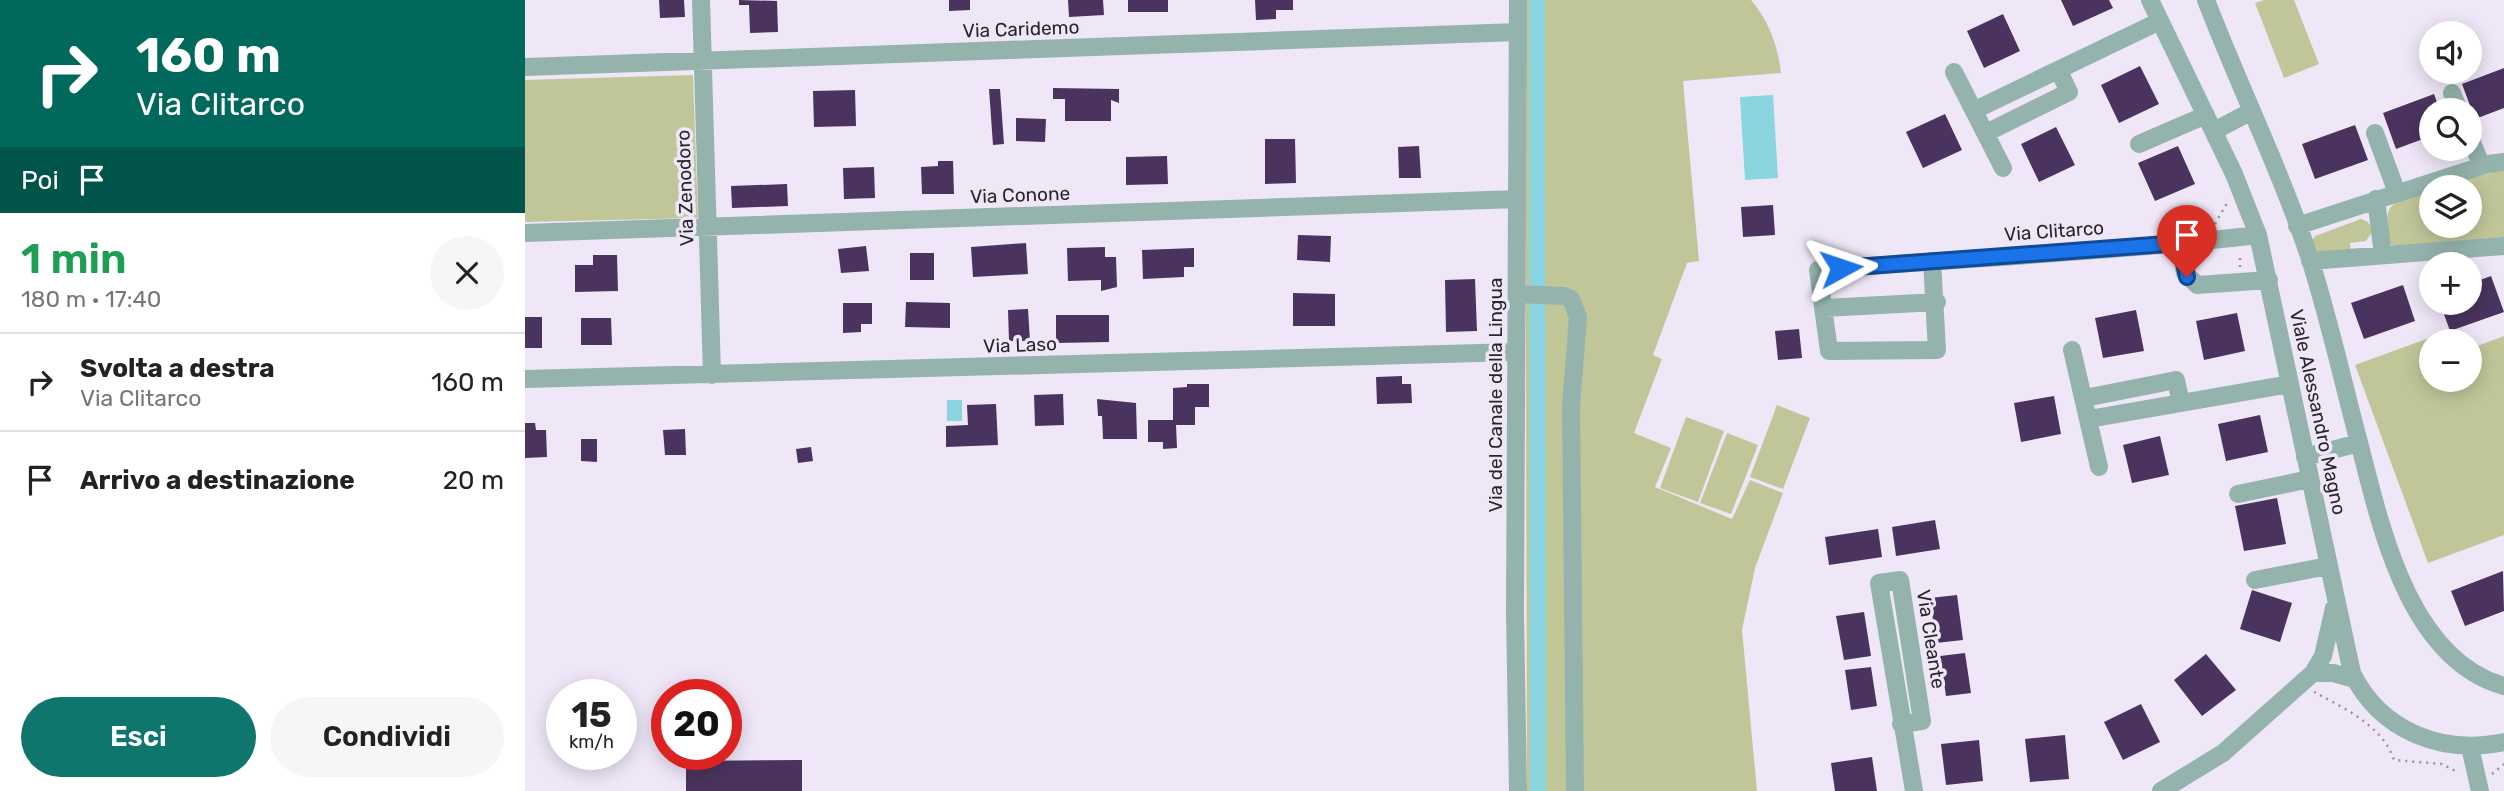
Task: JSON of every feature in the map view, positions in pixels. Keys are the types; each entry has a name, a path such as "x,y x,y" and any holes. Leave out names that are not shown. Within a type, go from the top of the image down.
{"street":[{"name":"Via Zenodoro","path":"701,0 712,375"},
{"name":"Via del Canale della Lingua","path":"1518,0 1517,199 1523,294 1516,352 1518,791"},
{"name":"Viale Alessandro Magno","path":"2150,0 2214,131 2249,236 2269,280 2328,566 2355,679 2380,711 2403,729 2438,743 2470,747 2504,742"},
{"name":"Viale Alessandro Magno","path":"2206,0 2311,261 2389,551 2414,606 2438,640 2477,675 2504,686"},
{"path":"1975,110 2160,21"},
{"name":"Via Caridemo","path":"525,67 701,63 1518,32"},
{"path":"1986,133 2069,92 2059,71"},
{"path":"1954,72 2003,168"},
{"path":"2214,131 2250,112"},
{"path":"2139,144 2206,115"},
{"path":"2375,133 2397,192"},
{"path":"2480,161 2482,166"},
{"path":"2297,226 2397,192 2504,162"},
{"name":"Via Conone","path":"525,233 1517,199"},
{"path":"2376,200 2383,255"},
{"name":"Via Clitarco","path":"1932,261 1937,302 1937,350 1829,351 1818,270 1932,261 2180,243 2249,236"},
{"path":"2180,243 2185,273 2193,284 2203,286 2269,280"},
{"path":"2311,261 2504,246"},
{"path":"1523,294 1555,294 1571,299 1578,317 1571,407 1575,791"},
{"path":"1825,308 1937,302"},
{"path":"2073,350 2099,467"},
{"name":"Via Laso","path":"525,379 1516,352"},
{"path":"2085,398 2176,380 2181,403"},
{"path":"2089,419 2290,384"},
{"path":"2305,457 2359,443"},
{"path":"2238,494 2310,479"},
{"path":"2255,580 2328,566"},
{"name":"Via Cleante","path":"1901,724 1922,721 1901,580 1879,583 1901,724 1915,791"},
{"path":"2161,791 2223,753 2313,673 2323,656 2336,601"},
{"path":"2313,673 2333,673 2355,679"},
{"path":"2470,747 2480,791"}],"path":[{"path":"2240,282 2249,236"}],"green space":[{"path":"1525,0 1751,0 1768,25 1778,53 1781,73 1683,81 1699,261 1687,263 1653,355 1662,359 1634,433 1671,448 1655,487 1732,519 1750,480 1783,493 1755,568 1742,630 1757,791 1527,791"},
{"path":"2264,0 2294,0 2319,64 2284,78 2255,3"},
{"path":"693,75 698,218 525,222 525,80"},
{"path":"2504,169 2504,237 2396,247 2390,244 2389,211 2398,202 2419,195 2419,238 2482,238 2482,175"},
{"path":"2361,219 2368,222 2373,231 2366,241 2350,243 2351,252 2316,255 2312,241 2315,236"},
{"path":"2504,336 2504,535 2428,563 2355,365 2419,342 2419,392 2482,392 2482,344"},
{"path":"1777,405 1810,418 1783,489 1750,477"},
{"path":"1686,417 1724,431 1698,502 1660,488"},
{"path":"1727,433 1758,445 1731,514 1700,503"}],"water":[{"path":"1773,95 1778,178 1745,180 1740,97"},
{"path":"947,400 962,400 962,421 947,421"}],"building":[{"path":"659,0 684,0 685,17 660,18"},
{"path":"739,0 777,1 778,32 750,33 749,5 739,5"},
{"path":"949,0 970,0 970,10 949,11"},
{"path":"1068,0 1103,0 1104,15 1069,17"},
{"path":"1128,0 1168,0 1168,12 1128,12"},
{"path":"1255,0 1293,0 1293,10 1276,10 1276,19 1256,20"},
{"path":"2061,0 2109,0 2113,8 2073,26"},
{"path":"2003,14 2020,51 1984,68 1967,31"},
{"path":"2140,66 2159,104 2119,123 2101,85"},
{"path":"2504,68 2504,108 2482,116 2482,98 2467,98 2462,84 2482,84 2482,76"},
{"path":"1053,88 1119,89 1119,103 1111,100 1111,121 1065,121 1065,99 1053,99"},
{"path":"989,89 1000,89 1004,144 993,145"},
{"path":"855,90 856,126 814,127 813,91"},
{"path":"2419,100 2419,140 2396,149 2383,113"},
{"path":"1945,114 1962,150 1923,168 1906,132"},
{"path":"1016,118 1046,119 1045,142 1016,141"},
{"path":"2355,125 2368,160 2315,179 2302,144"},
{"path":"2056,127 2075,165 2039,182 2021,144"},
{"path":"1265,139 1295,139 1296,183 1265,184"},
{"path":"1419,146 1421,178 1399,178 1398,147"},
{"path":"2178,146 2195,184 2155,201 2138,163"},
{"path":"1167,156 1168,184 1126,185 1126,157"},
{"path":"938,161 953,161 954,194 922,194 921,167 938,166"},
{"path":"874,167 875,198 844,199 843,168"},
{"path":"787,184 788,206 732,208 731,186"},
{"path":"1773,205 1775,235 1743,237 1741,207"},
{"path":"1298,235 1331,236 1330,262 1297,260"},
{"path":"1026,243 1028,274 973,277 971,247"},
{"path":"866,246 869,271 841,273 838,249"},
{"path":"1105,247 1105,257 1116,257 1117,287 1101,291 1101,280 1068,281 1067,248"},
{"path":"1194,248 1194,267 1184,267 1184,277 1143,279 1142,250"},
{"path":"910,253 934,253 934,280 910,280"},
{"path":"593,255 617,255 618,291 575,292 575,265 593,265"},
{"path":"2491,276 2504,312 2449,329 2444,315 2482,315 2482,279"},
{"path":"1475,279 1477,331 1446,332 1445,280"},
{"path":"2403,285 2415,321 2364,339 2351,303"},
{"path":"1293,293 1335,294 1335,326 1293,326"},
{"path":"906,302 950,303 950,328 905,327"},
{"path":"843,303 872,303 872,324 861,324 861,332 843,333"},
{"path":"1028,309 1030,341 1009,341 1008,310"},
{"path":"2136,310 2144,351 2103,358 2095,318"},
{"path":"2237,313 2245,351 2204,360 2196,321"},
{"path":"1056,315 1109,315 1109,342 1056,343"},
{"path":"525,317 542,317 542,348 525,348"},
{"path":"581,318 611,318 612,345 581,345"},
{"path":"1799,329 1802,358 1778,360 1775,331"},
{"path":"1402,376 1402,384 1411,384 1412,403 1377,404 1376,377"},
{"path":"1187,384 1209,384 1209,407 1195,407 1195,425 1176,425 1177,448 1163,449 1163,442 1148,442 1148,420 1173,420 1173,388 1187,387"},
{"path":"1063,394 1064,425 1035,426 1034,395"},
{"path":"2054,396 2061,434 2021,442 2014,403"},
{"path":"1097,399 1136,403 1137,439 1103,439 1102,416 1098,416"},
{"path":"996,404 998,445 946,447 946,426 968,425 967,405"},
{"path":"2260,415 2268,452 2226,461 2218,424"},
{"path":"525,423 535,423 536,430 546,430 547,457 525,458"},
{"path":"685,429 686,455 665,455 663,430"},
{"path":"2160,436 2169,475 2132,483 2123,445"},
{"path":"581,439 597,439 597,462 581,461"},
{"path":"811,447 813,461 798,463 796,449"},
{"path":"2277,498 2286,544 2244,551 2235,506"},
{"path":"1935,520 1940,549 1896,556 1892,527"},
{"path":"1878,529 1882,557 1829,565 1825,537"},
{"path":"2503,571 2504,611 2465,626 2451,591"},
{"path":"2252,590 2292,603 2280,642 2240,629"},
{"path":"1957,595 1963,640 1936,643 1930,598"},
{"path":"1864,612 1871,656 1844,660 1836,616"},
{"path":"1965,653 1971,693 1946,696 1940,656"},
{"path":"2206,654 2236,690 2202,716 2174,680"},
{"path":"1871,667 1877,706 1851,710 1845,670"},
{"path":"2141,704 2160,742 2123,760 2104,722"},
{"path":"2065,735 2069,779 2030,782 2025,739"},
{"path":"1979,740 1983,781 1946,785 1941,744"},
{"path":"1872,757 1877,791 1835,791 1831,763"},
{"path":"802,760 802,791 686,791 686,770 742,770 742,761"}],"waterway":[{"path":"1537,0 1538,791"}],"route":[{"path":"1841,268 2180,243 2187,277"}]}
